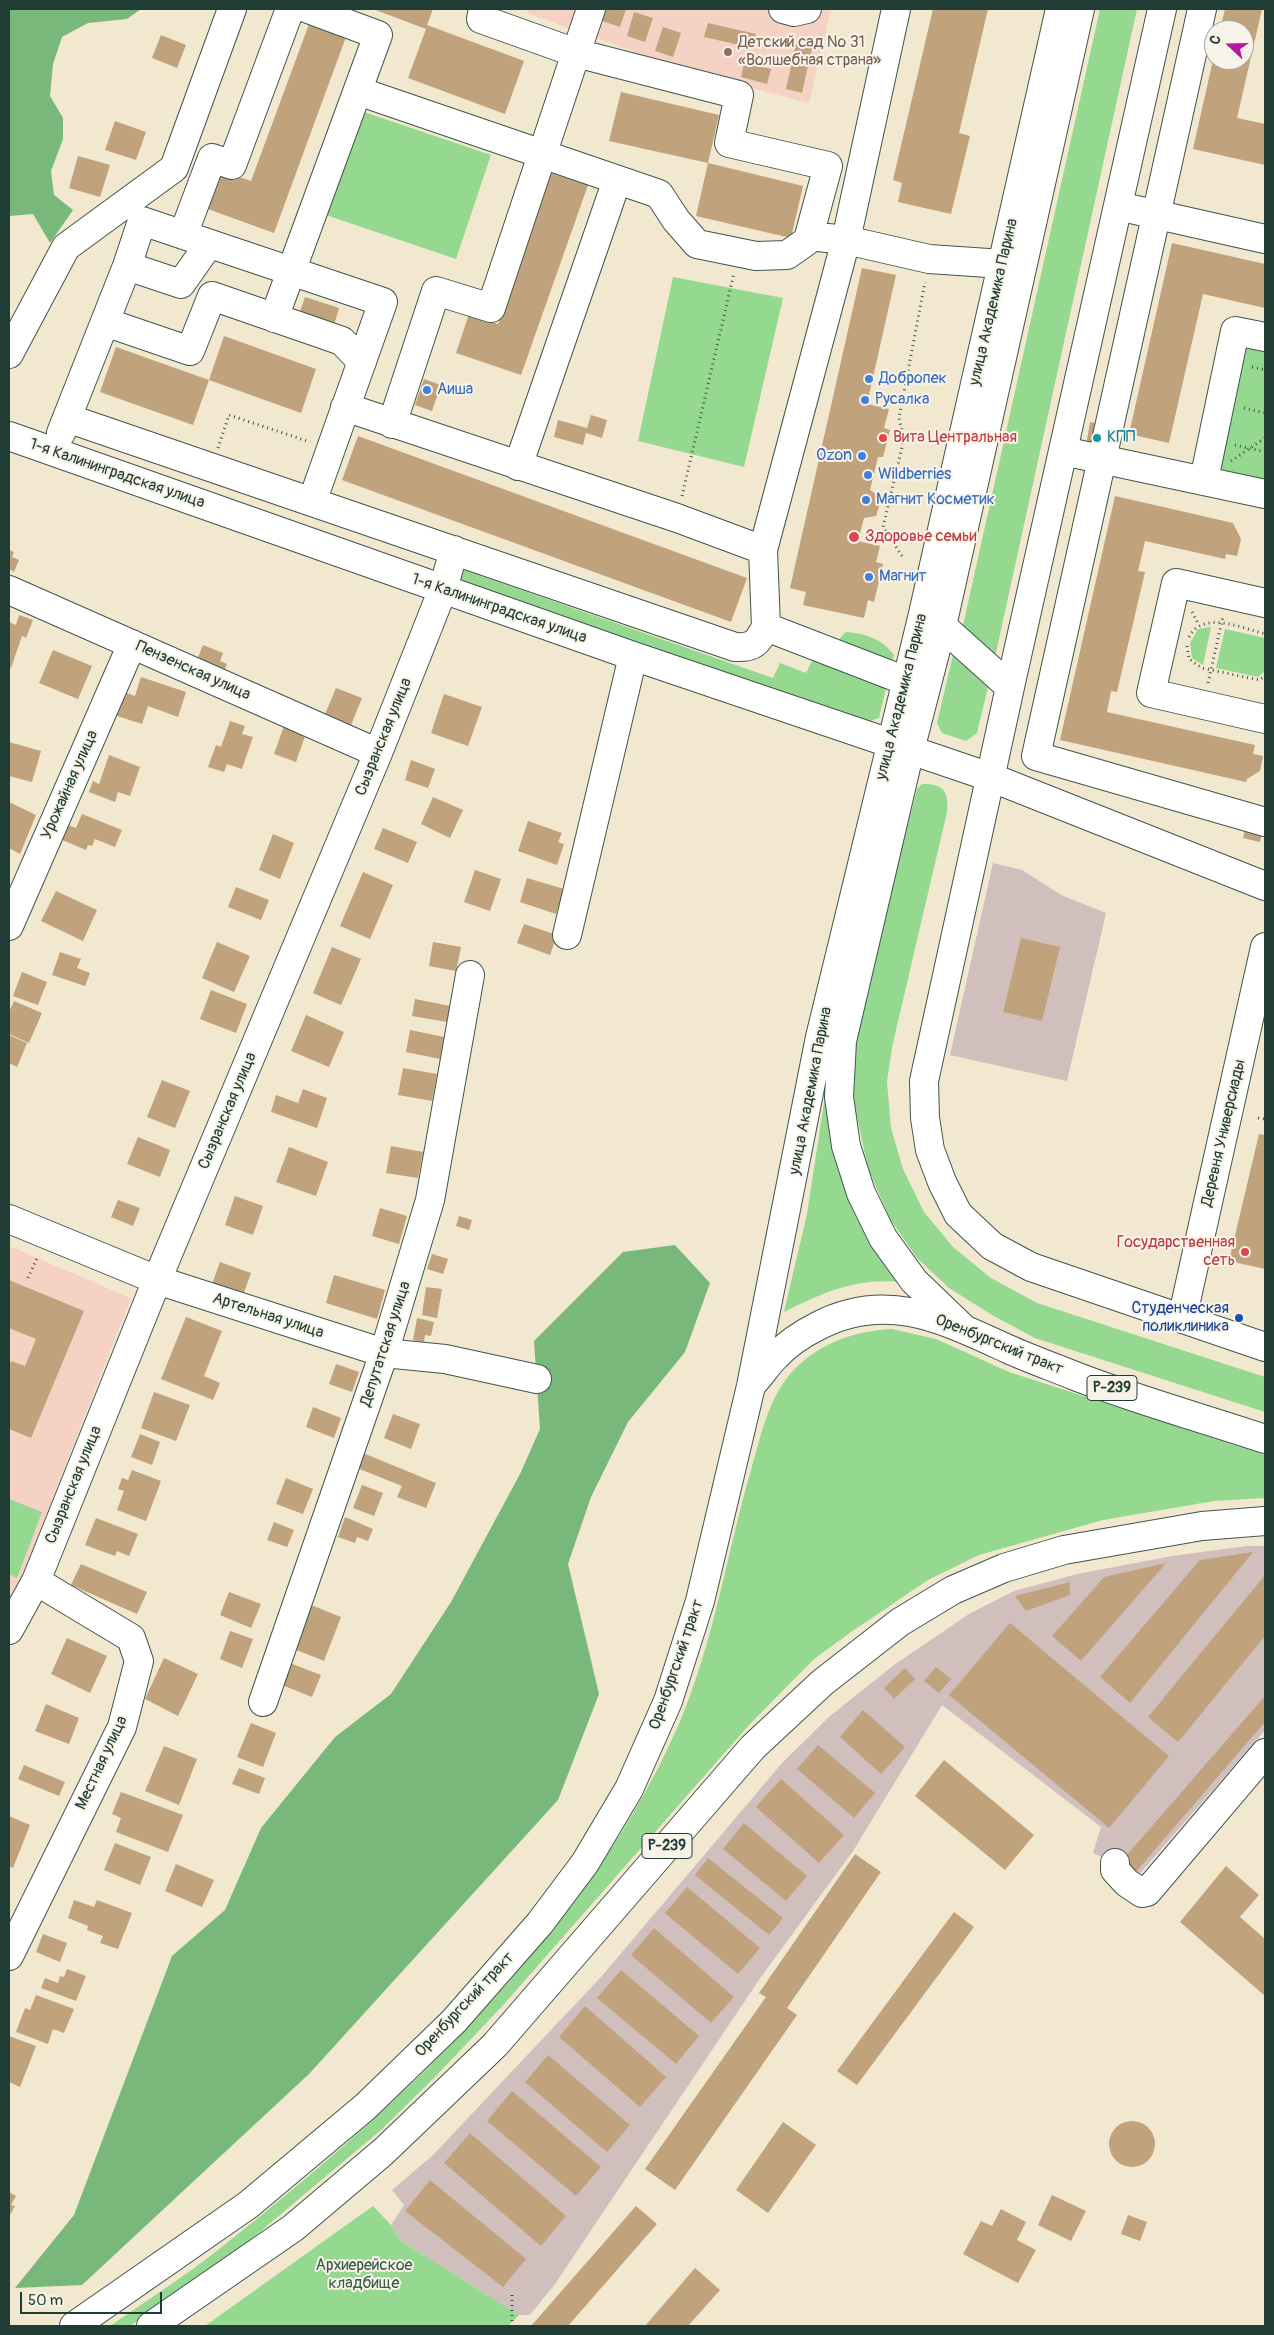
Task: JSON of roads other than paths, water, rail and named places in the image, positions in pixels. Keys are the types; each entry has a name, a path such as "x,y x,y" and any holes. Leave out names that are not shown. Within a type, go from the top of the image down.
{"street":[{"path":"9,354 66,247 174,168 232,9"},
{"path":"183,235 212,158 232,165 290,9"},
{"path":"274,318 378,35 308,9"},
{"path":"358,90 659,194 676,220 697,244 756,256 787,255 807,241 828,166 728,143 739,95 576,53 481,19 483,9"},
{"path":"392,424 436,291 491,308 544,155 591,9"},
{"path":"783,9 794,12 806,9"},
{"path":"67,418 735,647 748,647 759,640 766,627 763,550 846,240 896,9"},
{"name":"улица Академика Парина","path":"963,1328 914,1281 883,1238 861,1193 846,1146 839,1098 842,1041 900,747 906,681 1060,9"},
{"name":"улица Академика Парина","path":"751,1386 820,1037 900,747 942,626 1080,9"},
{"path":"1162,9 990,777 924,1082 924,1118 930,1150 942,1182 958,1214 992,1246 1031,1267 1265,1347"},
{"path":"1202,9 1036,756 1265,822"},
{"path":"518,466 617,180"},
{"path":"1118,206 1265,240"},
{"path":"53,452 127,266 142,221 383,302 312,502"},
{"path":"809,236 846,240 929,259 1003,264"},
{"path":"127,266 181,284 209,244"},
{"path":"105,322 190,351 212,296 342,341 362,362"},
{"path":"1204,480 1235,331 1262,336"},
{"path":"346,407 677,518 763,550"},
{"name":"1-я Калининградская улица","path":"9,436 443,590 990,777 1265,886"},
{"path":"1063,451 1093,459 1103,459 1265,494"},
{"name":"Сызранская улица","path":"9,1630 36,1580 157,1280 378,753 443,590 454,550"},
{"path":"1265,604 1176,583 1151,693 1265,719"},
{"name":"Пензенская улица","path":"9,590 378,753"},
{"path":"942,626 1010,687"},
{"path":"766,627 906,681"},
{"name":"Урожайная улица","path":"9,926 132,644"},
{"path":"567,935 633,656"},
{"name":"Деревня Универсиады","path":"1182,1319 1265,947"},
{"name":"Депутатская улица","path":"263,1702 384,1354 430,1200 470,975"},
{"name":"Артельная улица","path":"9,1219 157,1280 384,1354 445,1359 537,1379"},
{"name":"Оренбургский тракт","path":"74,2326 248,2204 366,2107 454,2021 540,1923 585,1863 629,1789 668,1701 700,1601 751,1386 776,1356 802,1335 835,1317 866,1310 895,1309 924,1314 963,1328 1076,1376 1265,1439"},
{"name":"Р-239","path":"151,2326 293,2228 383,2152 494,2044 753,1747 823,1682 900,1622 953,1590 1004,1568 1064,1550 1202,1526 1265,1521"},
{"name":"Местная улица","path":"9,1956 122,1727 139,1661 131,1638 36,1580"},
{"path":"1115,1863 1115,1870 1127,1883 1142,1893 1147,1892 1265,1753"}],"place":[{"name":"Детский сад № 31 «Волшебная страна»","path":"728,52"},
{"name":"Добропек","path":"869,379"},
{"name":"Аиша","path":"427,390"},
{"name":"Русалка","path":"865,400"},
{"name":"Вита Центральная","path":"883,438"},
{"name":"КПП","path":"1097,438"},
{"name":"Ozon","path":"862,456"},
{"name":"Wildberries","path":"868,475"},
{"name":"Магнит Косметик","path":"866,500"},
{"name":"Здоровье семьи","path":"854,537"},
{"name":"Магнит","path":"869,577"},
{"name":"Государственная сеть","path":"1245,1252"},
{"name":"Студенческая поликлиника","path":"1239,1318"}],"park label":[{"name":"Архиерейское кладбище","path":"364,2275"}]}
